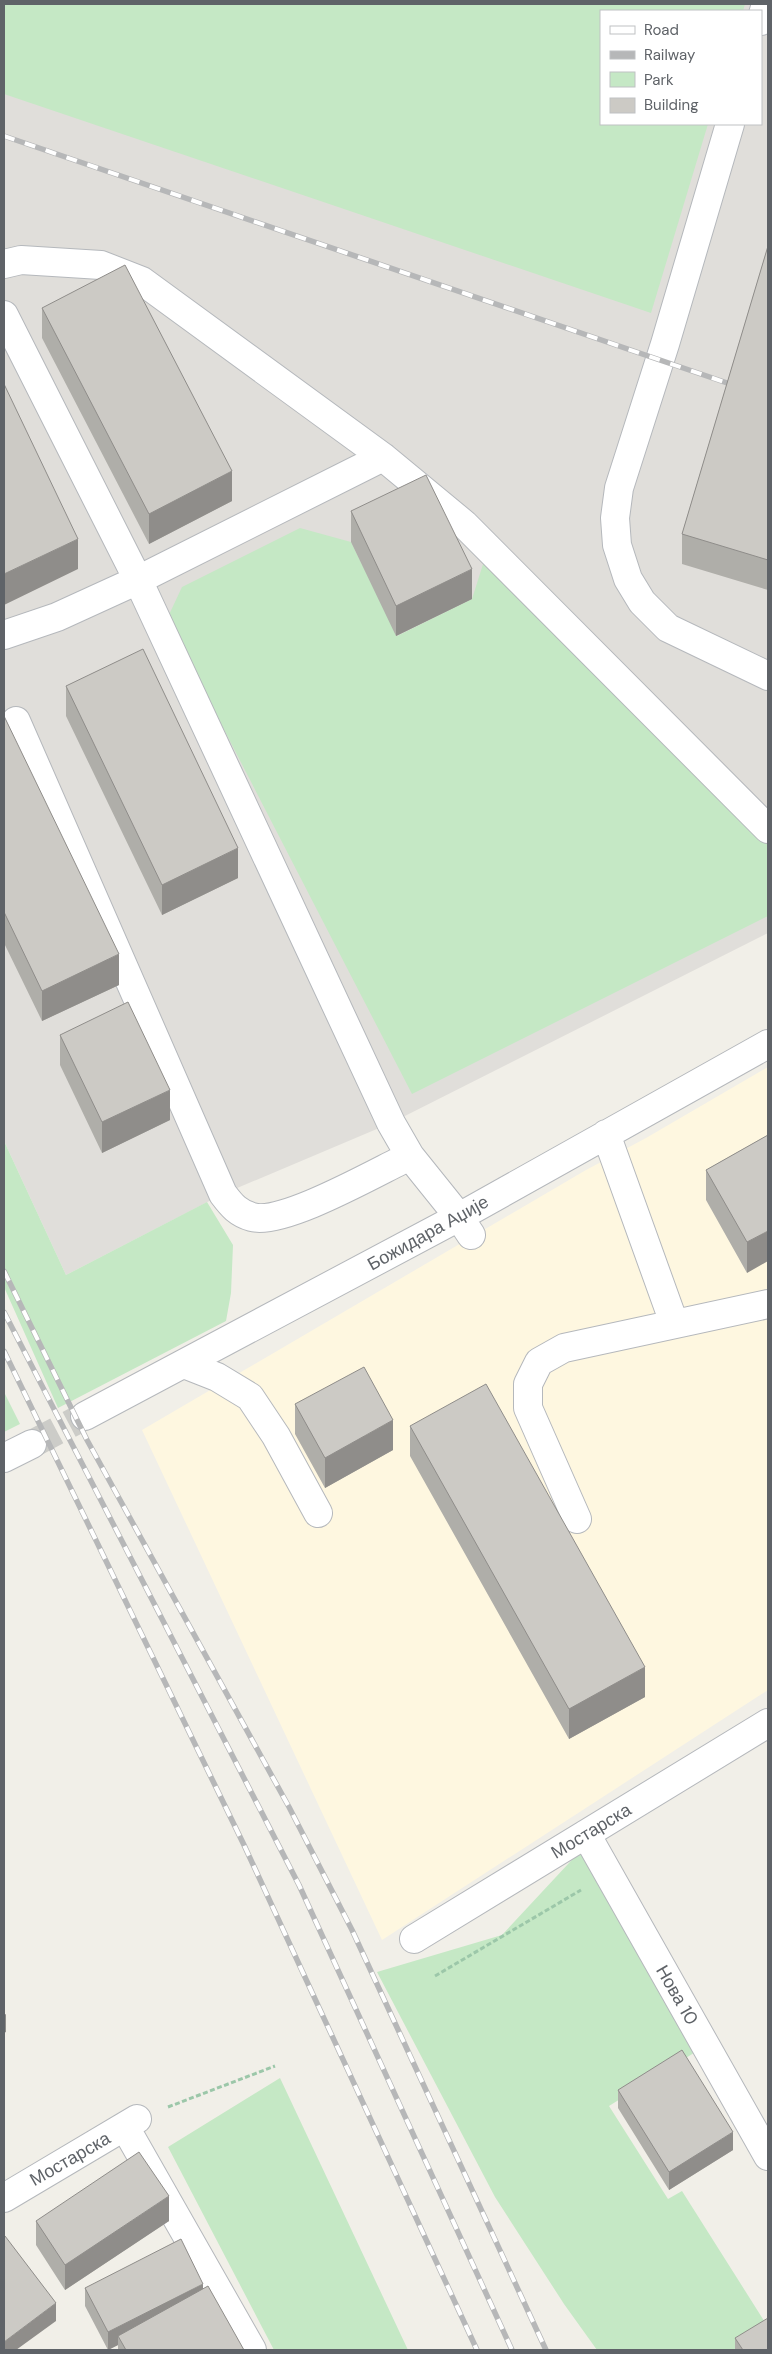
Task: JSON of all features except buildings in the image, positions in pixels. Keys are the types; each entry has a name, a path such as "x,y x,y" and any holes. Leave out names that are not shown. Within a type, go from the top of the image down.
{"street":[{"path":"762,18 766,4"},
{"path":"730,125 665,344 619,488 615,518 620,553 628,579 642,602 668,628 768,676"},
{"path":"4,264 21,260 101,265 142,281 382,457 464,524 768,829"},
{"path":"4,315 138,580 391,1123 410,1156 465,1226"},
{"path":"4,634 57,617 138,580 382,457"},
{"path":"16,721 223,1194 236,1211 254,1218 272,1218 293,1212 410,1156"},
{"name":"Божидара Аџије","path":"85,1416 184,1364 465,1226 606,1134 768,1044"},
{"path":"606,1134 674,1323"},
{"path":"577,1519 528,1408 528,1384 539,1362 564,1348 768,1304"},
{"path":"184,1364 216,1376 250,1397 276,1436 318,1513"},
{"path":"4,1458 32,1444"},
{"name":"Мостарска","path":"414,1939 768,1723"},
{"name":"Нова 10","path":"586,1834 768,2156"},
{"path":"131,2123 252,2350"},
{"name":"Мостарска","path":"4,2198 131,2123"}],"path":[{"path":"435,1976 609,1874"},
{"path":"131,2123 275,2066"}],"shaded area":[{"path":"4,4 768,4 768,933 391,1123 223,1194 66,1275 4,1141"},
{"path":"768,1067 768,1690 382,1940 142,1430 586,1170 646,1138"}],"green space":[{"path":"4,4 745,4 743,10 600,10 600,125 708,125 651,313 4,94"},
{"path":"300,528 351,542 397,636 472,599 484,561 768,842 768,916 412,1094 167,619 182,587"},
{"path":"4,1141 66,1275 207,1202 233,1245 231,1293 226,1321 58,1408 4,1287"},
{"path":"4,1392 20,1424 4,1432"},
{"path":"582,1849 697,2051 609,2106 668,2199 682,2191 768,2327 733,2350 597,2350 564,2304 495,2197 377,1972 502,1935"},
{"path":"280,2078 408,2350 274,2350 168,2147"}],"tunnel":[{"path":"32,1444 85,1416"}],"railway":[{"path":"4,136 736,386"},
{"path":"4,1271 87,1440 289,1807 352,1930 546,2350"},
{"path":"4,1312 299,1885 512,2350"},
{"path":"4,1351 244,1845 477,2350"}]}
